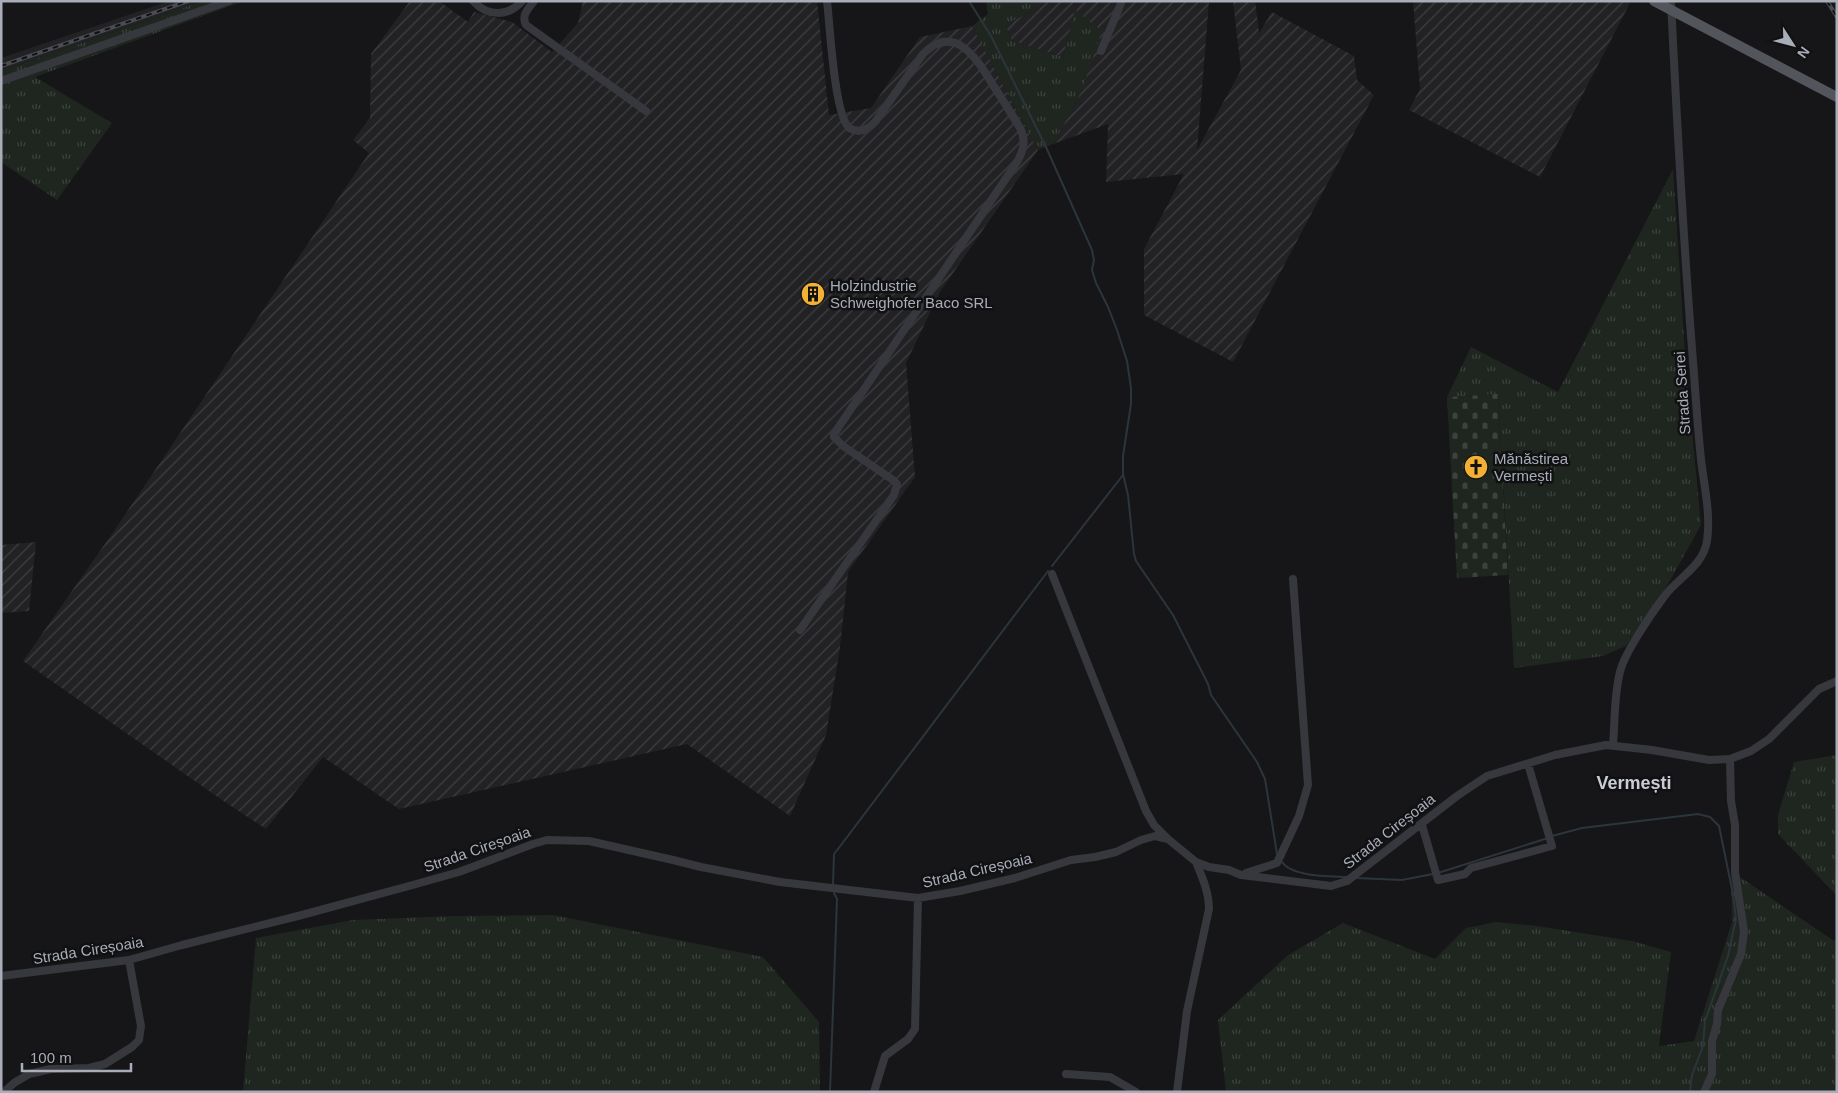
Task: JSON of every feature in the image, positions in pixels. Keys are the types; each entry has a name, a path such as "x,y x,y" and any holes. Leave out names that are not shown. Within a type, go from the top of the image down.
{"main road":[{"path":"1654,1 1671,6 1837,97"}],"street":[{"path":"1,81 229,1"},
{"path":"473,1 489,12 502,14 512,10 522,1"},
{"path":"534,1 524,15 526,25 646,111"},
{"path":"800,630 894,494 897,484 844,446 834,437 834,434 1017,162 1024,144 1020,128 976,59 963,47 956,43 947,42 932,46 923,54 875,122 868,128 860,131 846,126 834,73 828,1"},
{"path":"1101,51 1122,1"},
{"name":"Strada Serei","path":"1613,745 1619,678 1622,665 1664,597 1673,585 1689,573 1701,557 1707,536 1706,499 1700,452 1682,223 1671,6"},
{"path":"1052,574 1146,811 1154,825 1168,840"},
{"path":"1241,875 1277,863 1299,816 1308,784 1293,579"},
{"name":"Strada Cireșoaia","path":"1,976 130,960 459,872 547,840 589,841 700,867 780,882 918,898 960,891 1015,878 1071,860 1116,852 1141,840 1155,836 1168,840 1196,862 1210,867 1229,870 1241,875 1300,883 1336,885 1347,881 1422,825 1457,796 1488,776 1555,754 1613,745 1709,760 1722,761 1730,759 1751,751 1765,742 1819,689 1837,681"},
{"path":"1704,1092 1712,1074 1712,1041 1717,1024 1718,1010 1741,954 1744,931 1735,872 1735,825 1730,759"},
{"path":"1422,825 1438,880 1465,874 1471,868 1552,846 1528,764"},
{"path":"1177,1092 1187,1011 1210,909 1205,883 1196,862"},
{"path":"874,1092 885,1056 908,1039 915,1029 918,898"},
{"path":"4,1092 29,1074 51,1069 90,1068 105,1064 132,1047 138,1040 141,1026 130,960"},
{"path":"1066,1074 1110,1077 1136,1092"}],"shaded area":[{"path":"169,1 203,1 1,71 1,58"},
{"path":"410,1 439,1 468,22 474,12 512,22 552,52 578,23 583,1 817,1 829,115 871,108 920,37 972,26 1038,150 940,292 906,363 915,477 848,572 840,647 826,735 790,816 687,744 399,809 323,757 266,829 23,661 114,531 369,153 353,140 370,118 371,54"},
{"path":"1050,1 1209,1 1197,150 1241,70 1233,1 1255,1 1259,33 1272,12 1354,56 1357,80 1374,95 1233,362 1144,315 1144,249 1184,174 1106,182 1108,124 1053,144 1082,90 1075,11 1063,57 1012,41 1005,25"},
{"path":"1413,1 1631,1 1540,177 1409,110 1420,89"},
{"path":"36,542 29,611 1,613 1,545"}],"green space":[{"path":"203,1 244,1 35,77 112,123 57,200 1,162 1,71"},
{"path":"986,1 1050,1 1005,25 1012,41 1063,57 1075,10 1102,31 1082,90 1053,144 1038,150 972,26 988,14"},
{"path":"1673,169 1686,368 1701,525 1667,586 1626,646 1603,656 1514,668 1498,394 1447,397 1471,347 1558,392"},
{"path":"1498,394 1508,575 1457,578 1447,397"},
{"path":"1837,755 1837,896 1778,834 1778,815 1794,762"},
{"path":"1731,871 1834,941 1837,937 1837,1092 1226,1092 1218,1020 1288,955 1343,923 1435,959 1466,928 1496,922 1537,926 1632,941 1671,952 1659,1046 1694,1041 1732,922"},
{"path":"553,915 763,957 819,1022 820,1092 243,1092 256,938 353,920"}],"waterway":[{"path":"969,1 991,36 1046,147 1092,250 1094,260 1092,270 1096,283 1108,307 1127,361 1131,404 1123,456 1123,474 1128,495 1136,561 1173,615 1208,684 1211,695 1257,762 1265,779 1277,854"},
{"path":"1052,566 1123,475"},
{"path":"833,885 834,854 1048,571"},
{"path":"1552,836 1582,828 1698,814 1710,817 1719,826 1733,894 1736,919 1728,956 1705,1021 1703,1046 1692,1075 1690,1092"},
{"path":"1438,873 1548,838"},
{"path":"1282,862 1294,871 1302,873 1347,877"},
{"path":"1356,878 1402,880 1433,874"},
{"path":"830,1092 837,899 834,893"}],"railway":[{"path":"1,66 188,1"},
{"path":"1827,1 1837,17"}],"place":[{"name":"Holzindustrie Schweighofer Baco SRL","path":"813,294"},
{"name":"Mănăstirea Vermești","path":"1476,467"}],"district":[{"name":"Vermești","path":"1634,783"}]}
